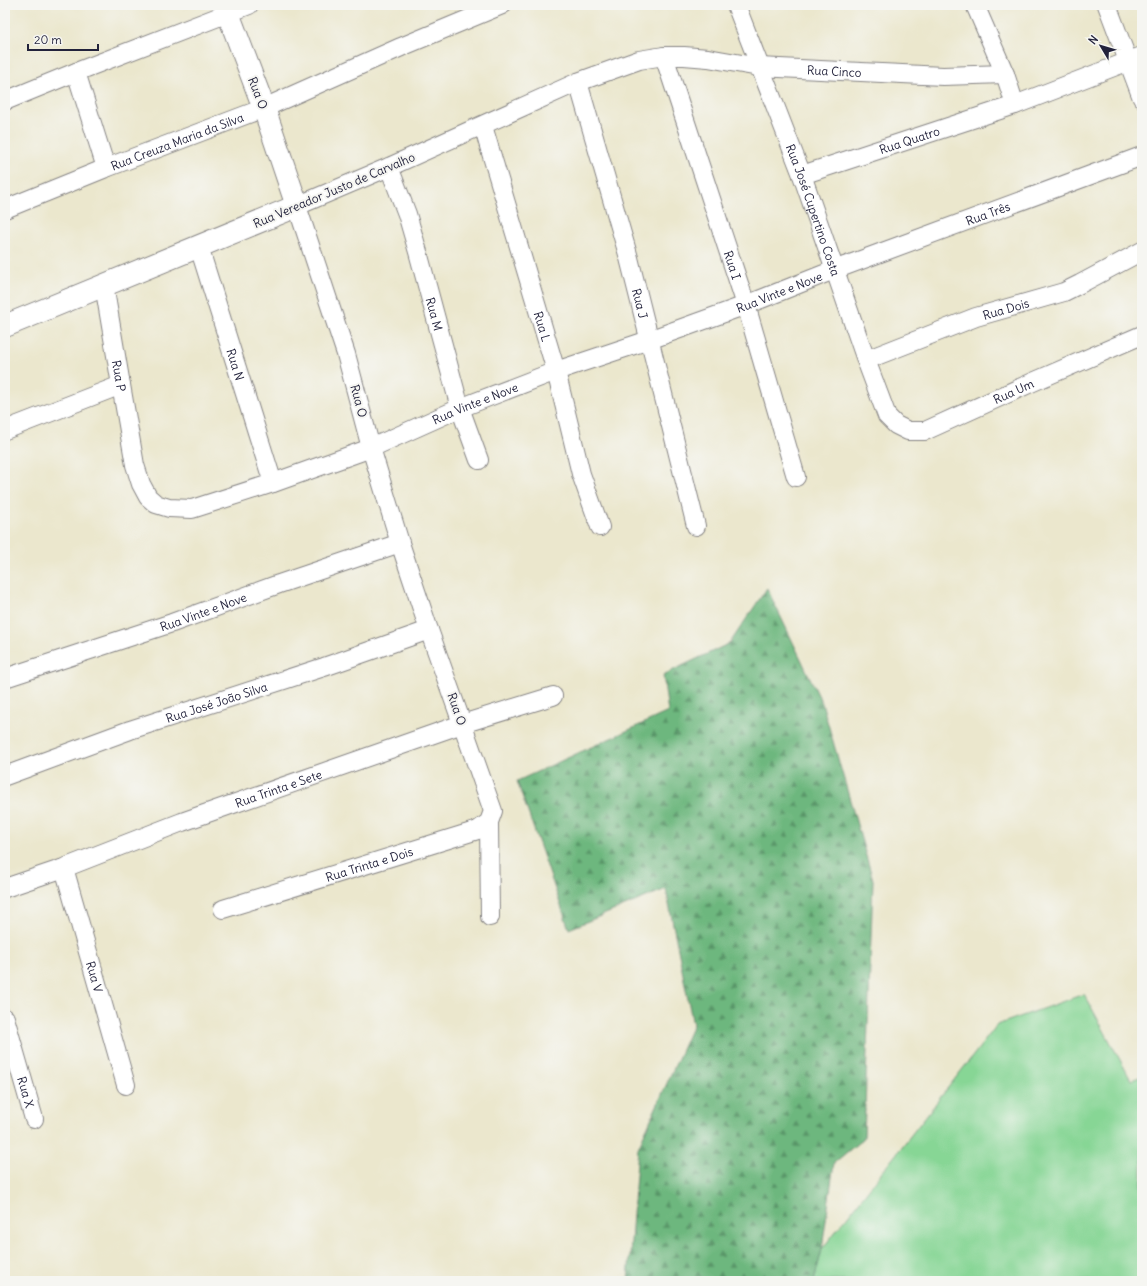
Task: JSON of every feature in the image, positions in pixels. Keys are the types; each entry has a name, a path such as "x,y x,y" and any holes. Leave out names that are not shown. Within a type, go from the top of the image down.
{"street":[{"path":"5,101 227,10 249,5"},
{"name":"Rua Creuza Maria da Silva","path":"5,209 106,168 264,108 401,47 502,5"},
{"name":"Rua José Cupertino Costa","path":"736,5 802,175 866,360 888,416"},
{"path":"975,5 1005,74 1016,105"},
{"path":"1107,5 1135,58 1142,98"},
{"name":"Rua O","path":"227,10 264,108 346,354 400,543 493,811 489,822"},
{"name":"Rua Cinco","path":"664,56 708,58 759,67 943,76 1005,74"},
{"name":"Rua Vereador Justo de Carvalho","path":"5,326 199,247 389,167 578,82 639,60 664,56"},
{"name":"Rua I","path":"664,56 746,305 796,477"},
{"name":"Rua Quatro","path":"802,175 1016,105 1135,58"},
{"path":"76,72 106,168"},
{"name":"Rua J","path":"578,82 610,188 629,258 696,526"},
{"name":"Rua L","path":"483,126 556,371 581,474 600,527"},
{"name":"Rua Três","path":"834,270 1142,156"},
{"name":"Rua M","path":"389,167 407,214 460,408 479,460"},
{"name":"Rua N","path":"199,247 273,483"},
{"name":"Rua Dois","path":"866,360 976,317 1064,292 1142,251"},
{"name":"Rua Vinte e Nove","path":"135,465 141,484 148,497 156,504 169,508 192,509 273,483 372,448 460,408 556,371 650,340 746,305 834,270"},
{"name":"Rua P","path":"104,285 120,385 135,465"},
{"name":"Rua Um","path":"888,416 896,426 908,431 925,431 1142,335"},
{"path":"5,430 120,385"},
{"name":"Rua Vinte e Nove","path":"5,678 172,624 279,584 400,543"},
{"name":"Rua José João Silva","path":"5,776 130,730 324,667 429,630"},
{"name":"Rua Trinta e Sete","path":"5,888 64,868 182,822 462,724 554,696"},
{"path":"489,822 490,916"},
{"name":"Rua Trinta e Dois","path":"223,909 478,830 489,822"},
{"name":"Rua V","path":"64,868 126,1085"},
{"name":"Rua X","path":"5,1018 34,1119"}],"green space":[{"path":"767,588 822,703 873,880 864,1138 834,1163 822,1249 814,1281 628,1281 638,1148 693,1025 666,889 569,929 517,781 668,712 663,675 730,643"},
{"path":"1084,994 1131,1080 1142,1076 1142,1281 814,1281 822,1249 997,1025"}]}
